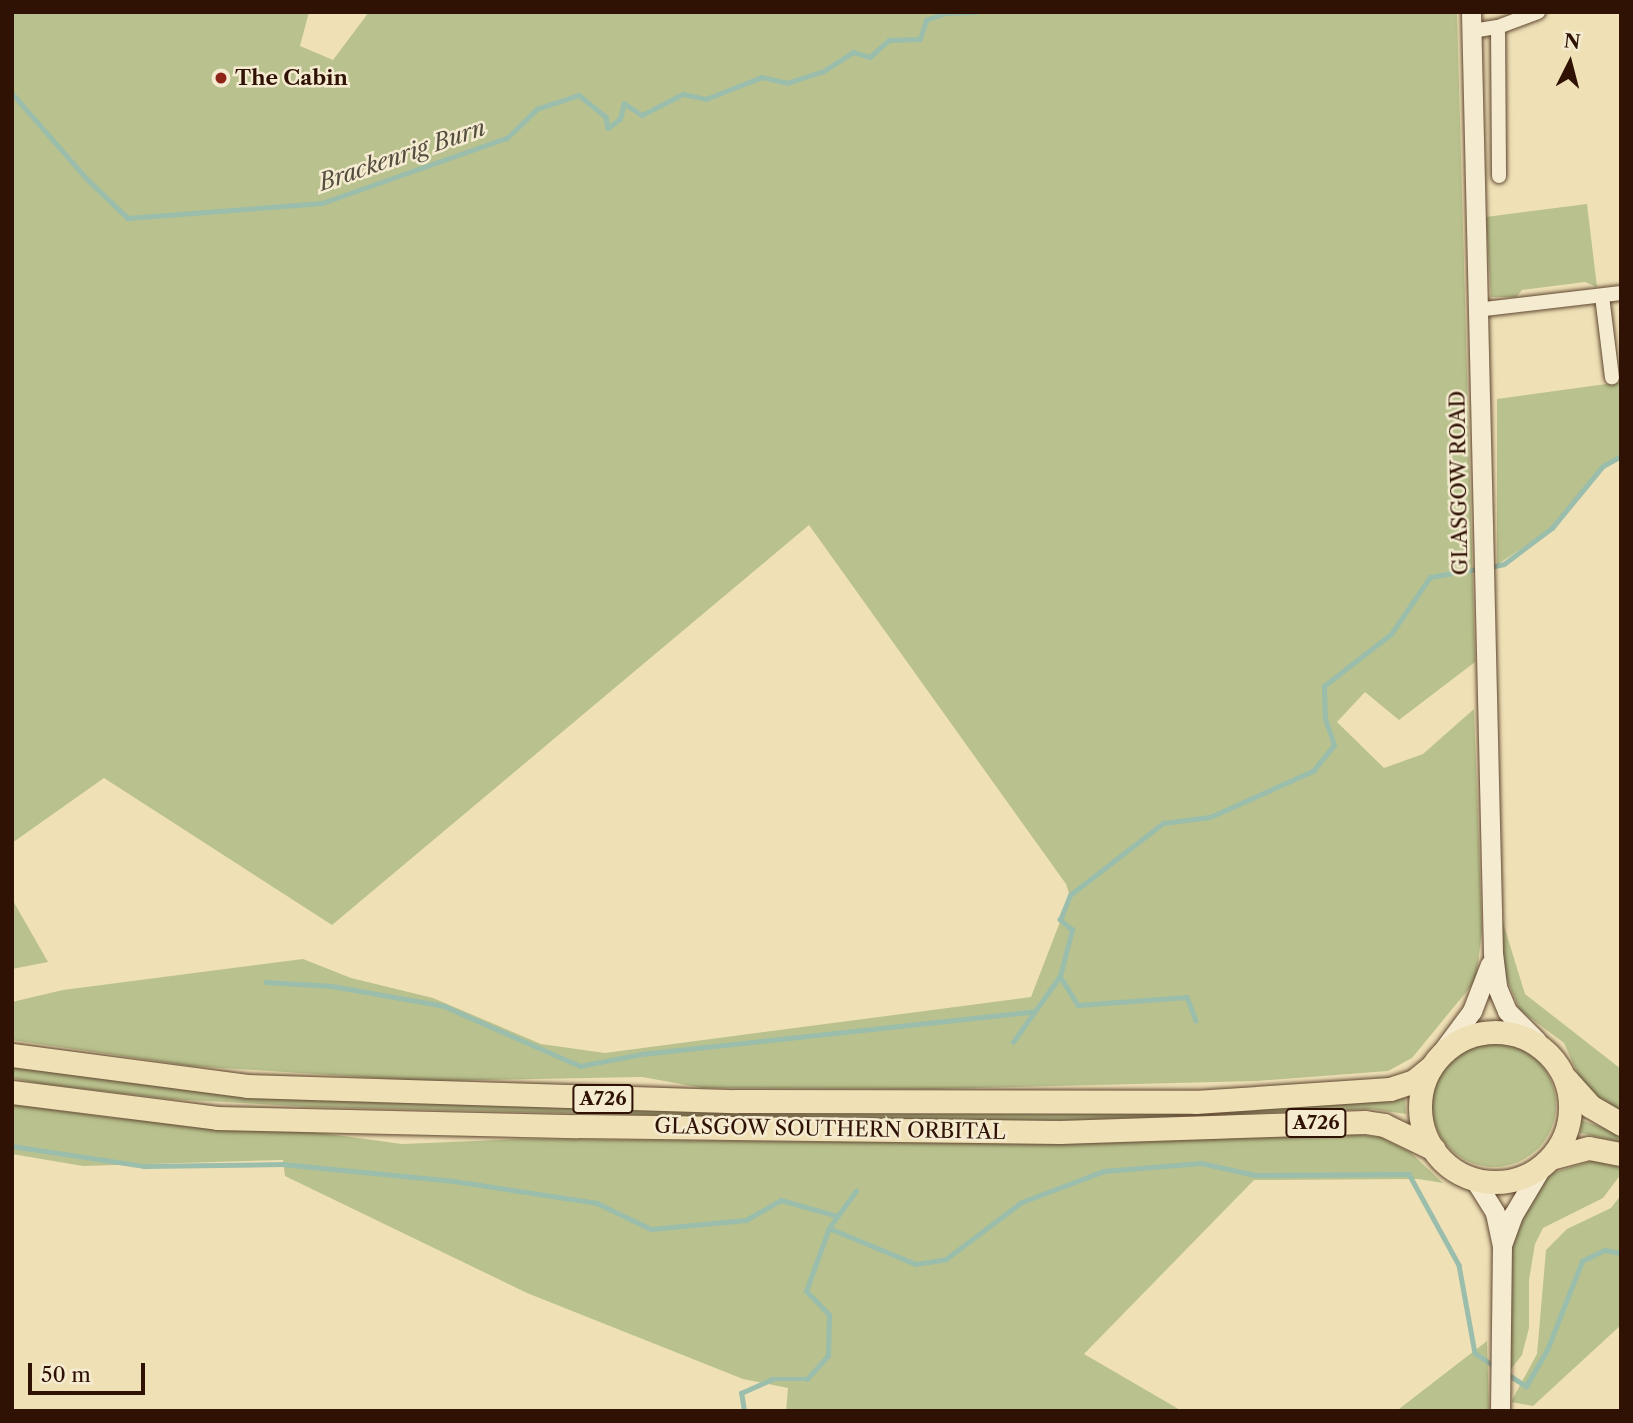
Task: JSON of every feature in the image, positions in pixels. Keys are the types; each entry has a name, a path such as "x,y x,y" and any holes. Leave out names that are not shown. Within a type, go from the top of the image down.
{"highway":[{"name":"A726","path":"1432,1064 1455,1044 1481,1033 1508,1031 1537,1041"},
{"path":"1537,1041 1590,1106 1621,1124"},
{"name":"GLASGOW SOUTHERN ORBITAL","path":"12,1055 247,1086 749,1101 1195,1102 1390,1089 1414,1081 1432,1064"},
{"path":"1432,1064 1423,1112 1434,1149"},
{"path":"1546,1163 1565,1125 1566,1079"},
{"name":"GLASGOW SOUTHERN ORBITAL","path":"12,1092 218,1118 577,1126 1060,1132 1365,1122 1384,1125 1434,1149"},
{"path":"1476,1182 1510,1181 1546,1163 1589,1148 1621,1154"},
{"name":"A726","path":"1434,1149 1446,1165 1476,1182"}],"main road":[{"name":"GLASGOW ROAD","path":"1471,21 1493,953 1497,987 1507,1011 1537,1041"},
{"name":"GLASGOW ROAD","path":"1432,1064 1478,999 1493,953"},
{"path":"1502,1246 1513,1215 1546,1163"},
{"path":"1476,1182 1495,1213 1502,1246 1500,1411"}],"street":[{"path":"1471,21 1499,27 1538,12"},
{"path":"1499,27 1499,176"},
{"path":"1476,310 1621,293"},
{"path":"1602,296 1612,377"}],"green space":[{"path":"12,12 309,12 300,46 333,60 369,12 1457,12 1475,662 1399,720 1365,692 1337,722 1384,768 1423,754 1474,709 1482,930 1476,980 1412,1058 1388,1071 1256,1081 933,1089 703,1088 642,1077 423,1081 191,1066 12,1040 12,1002 63,990 303,959 351,978 433,998 541,1044 605,1053 1031,997 1070,896 1066,884 809,525 332,925 104,778 12,843"},
{"path":"1587,204 1597,287 1585,282 1522,290 1516,297 1491,297 1486,217"},
{"path":"1621,382 1621,456 1603,466 1552,528 1497,565 1497,399"},
{"path":"12,899 48,962 12,969"},
{"path":"1500,913 1525,994 1621,1069 1621,1112 1598,1101 1581,1081 1564,1043 1520,1010 1504,973"},
{"path":"1494,1043 1518,1047 1538,1061 1552,1081 1556,1105 1552,1129 1538,1149 1518,1163 1494,1167 1470,1163 1450,1149 1436,1129 1432,1105 1436,1081 1450,1061 1470,1047"},
{"path":"12,1065 199,1090 476,1105 891,1113 1172,1112 1405,1098 1406,1114 1371,1109 985,1123 312,1107 170,1099 42,1084 12,1078"},
{"path":"12,1104 115,1118 299,1130 402,1144 523,1139 1061,1144 1352,1134 1380,1137 1410,1152 1443,1183 1418,1179 1254,1180 1084,1354 1182,1411 786,1411 788,1388 743,1379 527,1293 285,1176 283,1160 83,1166 12,1154"},
{"path":"1581,1120 1621,1134 1621,1142 1580,1133"},
{"path":"1595,1160 1621,1168 1621,1174 1603,1198 1543,1228 1535,1244 1529,1280 1529,1328 1522,1355 1511,1369 1507,1268 1519,1221 1532,1194 1552,1173"},
{"path":"1621,1195 1621,1325 1533,1406 1511,1402 1537,1354 1546,1250 1567,1229 1611,1208"},
{"path":"1487,1341 1489,1411 1398,1411 1399,1409"}],"waterway":[{"name":"Brackenrig Burn","path":"12,93 87,179 128,218 322,203 507,138 537,109 579,95 606,117 608,128 620,119 624,103 642,115 683,94 706,99 762,77 787,83 824,71 853,52 870,57 889,40 920,39 926,20 945,13 976,12"},
{"path":"1490,567 1504,564 1552,528 1603,466 1621,456"},
{"path":"1013,1042 1060,976 1072,930 1060,920 1070,895 1163,823 1210,817 1313,771 1334,745 1325,719 1324,686 1391,634 1430,577 1478,569"},
{"path":"1060,976 1078,1005 1187,997 1196,1020"},
{"path":"266,982 332,986 444,1006 580,1066 642,1054 1035,1011"},
{"path":"12,1146 144,1166 282,1164 454,1181 597,1203 651,1229 746,1220 781,1200 838,1216"},
{"path":"829,1228 916,1264 946,1259 1022,1202 1104,1171 1201,1163 1255,1175 1409,1174 1459,1265 1475,1353 1493,1365"},
{"path":"744,1411 741,1393 772,1379 807,1379 828,1356 829,1315 806,1291 829,1228 856,1191"},
{"path":"1506,1373 1526,1386 1547,1350 1582,1261 1605,1250 1621,1253"}],"place":[{"name":"The Cabin","path":"221,78"}]}
